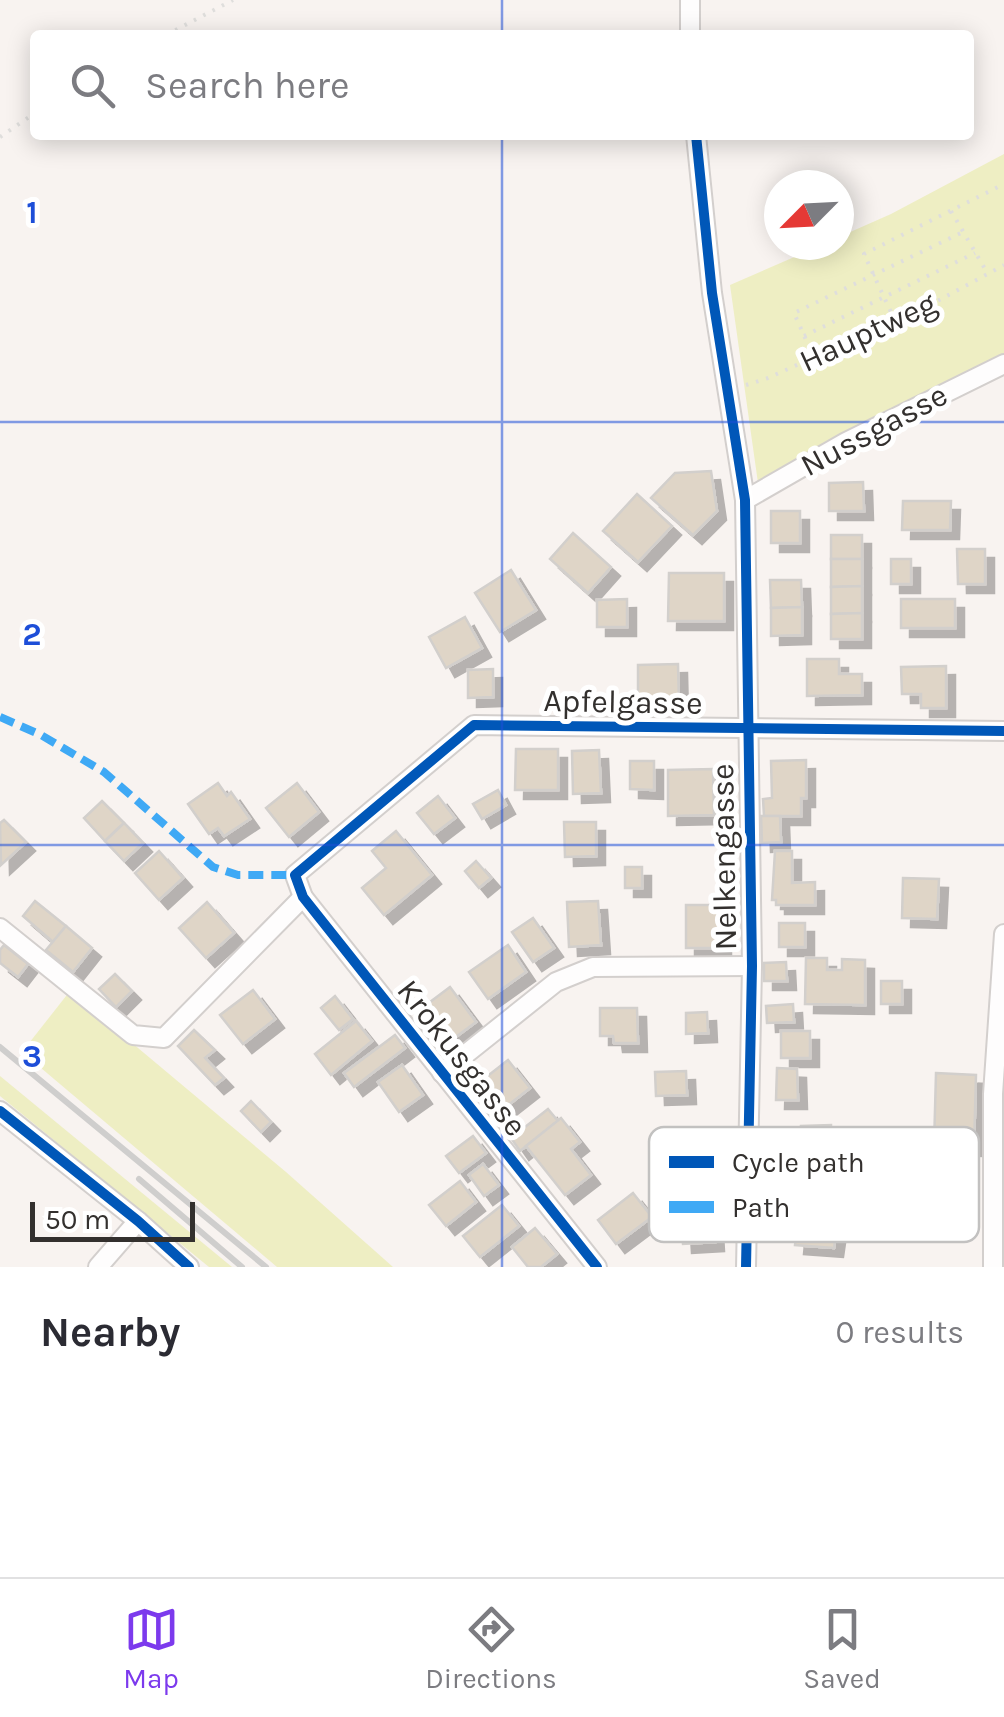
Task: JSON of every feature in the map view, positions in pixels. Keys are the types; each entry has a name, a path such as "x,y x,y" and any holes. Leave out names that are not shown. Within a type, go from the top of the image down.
{"street":[{"path":"690,0 690,30"},
{"name":"Nelkengasse","path":"697,140 712,292 745,500 752,966 749,1127"},
{"name":"Nussgasse","path":"745,500 846,442 1004,364"},
{"name":"Apfelgasse","path":"296,875 474,725 1004,731"},
{"name":"Krokusgasse","path":"296,875 303,897 597,1267"},
{"path":"0,928 132,1034 164,1038 303,897"},
{"path":"993,1267 999,1204 993,1094 1004,934"},
{"path":"442,1073 556,982 594,967 752,966"},
{"path":"0,1112 138,1221 188,1267"},
{"path":"98,1267 138,1221"},
{"name":"Nelkengasse","path":"746,1242 746,1267"}],"path":[{"path":"176,30 233,0"},
{"path":"0,137 30,116"},
{"path":"895,321 864,254 1004,184"},
{"path":"951,211 988,274"},
{"path":"814,358 794,313 963,232"},
{"path":"804,336 975,253"}],"green space":[{"path":"1004,154 1004,354 758,483 730,285 788,260 854,260 854,230"},
{"path":"70,991 393,1267 277,1267 22,1052"},
{"path":"0,1076 232,1267 209,1267 0,1096"}],"building":[{"path":"711,471 717,511 693,535 651,498 675,473"},
{"path":"863,482 864,511 829,511 829,483"},
{"path":"637,494 672,526 638,562 603,531"},
{"path":"903,501 951,501 950,530 902,530"},
{"path":"771,511 800,511 800,543 771,543"},
{"path":"573,533 611,567 588,593 550,559"},
{"path":"831,535 862,535 862,559 831,559"},
{"path":"957,549 985,549 985,584 958,584"},
{"path":"831,559 862,559 862,586 831,587"},
{"path":"891,559 911,559 911,584 891,584"},
{"path":"511,570 536,610 500,632 475,593"},
{"path":"669,573 724,573 724,621 668,621"},
{"path":"770,580 801,580 802,607 771,608"},
{"path":"862,586 862,613 831,614 831,587"},
{"path":"627,599 627,627 597,627 597,600"},
{"path":"901,599 955,599 955,628 901,628"},
{"path":"802,607 802,635 771,636 771,608"},
{"path":"862,613 862,639 831,639 831,614"},
{"path":"465,617 482,648 446,668 429,637"},
{"path":"807,659 839,659 839,674 862,674 862,695 807,696"},
{"path":"678,664 679,705 638,705 638,665"},
{"path":"946,666 946,708 921,708 921,694 902,694 901,667"},
{"path":"493,669 493,697 468,698 468,670"},
{"path":"516,749 558,749 558,790 515,790"},
{"path":"599,750 601,793 573,794 572,751"},
{"path":"806,760 806,798 801,798 801,816 764,816 763,799 772,798 771,761"},
{"path":"630,761 654,761 654,790 630,789"},
{"path":"713,769 714,815 668,816 668,770"},
{"path":"218,783 227,796 231,792 250,819 224,836 218,828 209,834 188,804"},
{"path":"297,783 319,812 289,837 266,808"},
{"path":"498,790 506,805 482,819 473,804"},
{"path":"438,796 455,818 434,834 417,813"},
{"path":"102,801 124,823 105,841 84,818"},
{"path":"761,816 780,816 781,842 762,843"},
{"path":"4,820 26,842 1,865 0,823"},
{"path":"564,822 596,822 596,856 565,857"},
{"path":"124,823 143,843 124,861 105,841"},
{"path":"396,831 432,875 384,915 362,888 386,868 372,851"},
{"path":"159,851 183,878 159,900 135,873"},
{"path":"775,851 792,851 792,883 815,882 815,905 776,905 776,900 772,900"},
{"path":"476,861 491,878 479,888 465,871"},
{"path":"625,867 642,867 642,888 625,888"},
{"path":"903,878 939,879 937,919 902,918"},
{"path":"35,901 66,926 53,942 23,916"},
{"path":"598,901 601,945 569,947 567,902"},
{"path":"207,902 234,933 206,958 179,928"},
{"path":"686,905 722,905 722,948 686,948"},
{"path":"533,918 554,948 533,962 512,932"},
{"path":"779,923 805,923 805,947 779,947"},
{"path":"66,926 92,948 73,972 46,950"},
{"path":"4,945 28,964 18,977 0,963"},
{"path":"508,945 526,972 488,999 469,972"},
{"path":"806,958 827,958 827,970 842,970 842,959 865,960 865,1005 805,1004"},
{"path":"786,962 787,981 764,981 764,963"},
{"path":"115,974 132,991 116,1007 99,989"},
{"path":"881,981 902,981 902,1004 881,1004"},
{"path":"450,987 476,1022 449,1042 430,1016 425,1020 418,1011"},
{"path":"253,990 275,1019 243,1044 220,1015"},
{"path":"335,996 353,1019 339,1030 321,1008"},
{"path":"793,1004 794,1022 767,1023 766,1006"},
{"path":"600,1008 637,1008 638,1043 614,1043 613,1036 600,1036"},
{"path":"707,1012 708,1033 686,1034 686,1013"},
{"path":"356,1021 372,1041 331,1075 315,1054"},
{"path":"194,1030 215,1050 205,1058 224,1078 215,1085 178,1046"},
{"path":"781,1031 810,1031 810,1058 781,1058"},
{"path":"395,1035 405,1048 354,1087 344,1073"},
{"path":"508,1060 530,1088 502,1110 480,1082"},
{"path":"402,1065 423,1095 399,1112 378,1082"},
{"path":"777,1068 797,1069 798,1100 776,1100"},
{"path":"686,1071 687,1095 656,1096 655,1072"},
{"path":"936,1073 976,1075 975,1127 935,1127"},
{"path":"251,1101 271,1122 261,1132 241,1111"},
{"path":"548,1109 558,1121 520,1151 511,1138"},
{"path":"561,1118 580,1142 571,1149 591,1175 565,1195 526,1146"},
{"path":"473,1136 486,1153 459,1173 446,1156"},
{"path":"483,1164 499,1185 484,1196 469,1175"},
{"path":"460,1181 476,1202 446,1226 429,1205"},
{"path":"633,1193 649,1213 649,1219 616,1244 598,1220"},
{"path":"502,1205 519,1226 480,1257 463,1236"},
{"path":"535,1228 557,1254 541,1267 528,1267 512,1247"},
{"path":"795,1242 835,1242 834,1248 795,1245"}],"railway":[{"path":"0,1047 266,1267"},
{"path":"139,1179 242,1267"}],"marked path":[{"path":"0,717 41,735 104,772 213,867 238,875 295,875"}],"cycle path":[{"path":"697,140 712,293 745,500 752,966 749,1127"},
{"path":"597,1267 303,897 295,875 474,725 1004,731"},
{"path":"0,1111 138,1221 189,1267"},
{"path":"746,1242 746,1267"}]}
